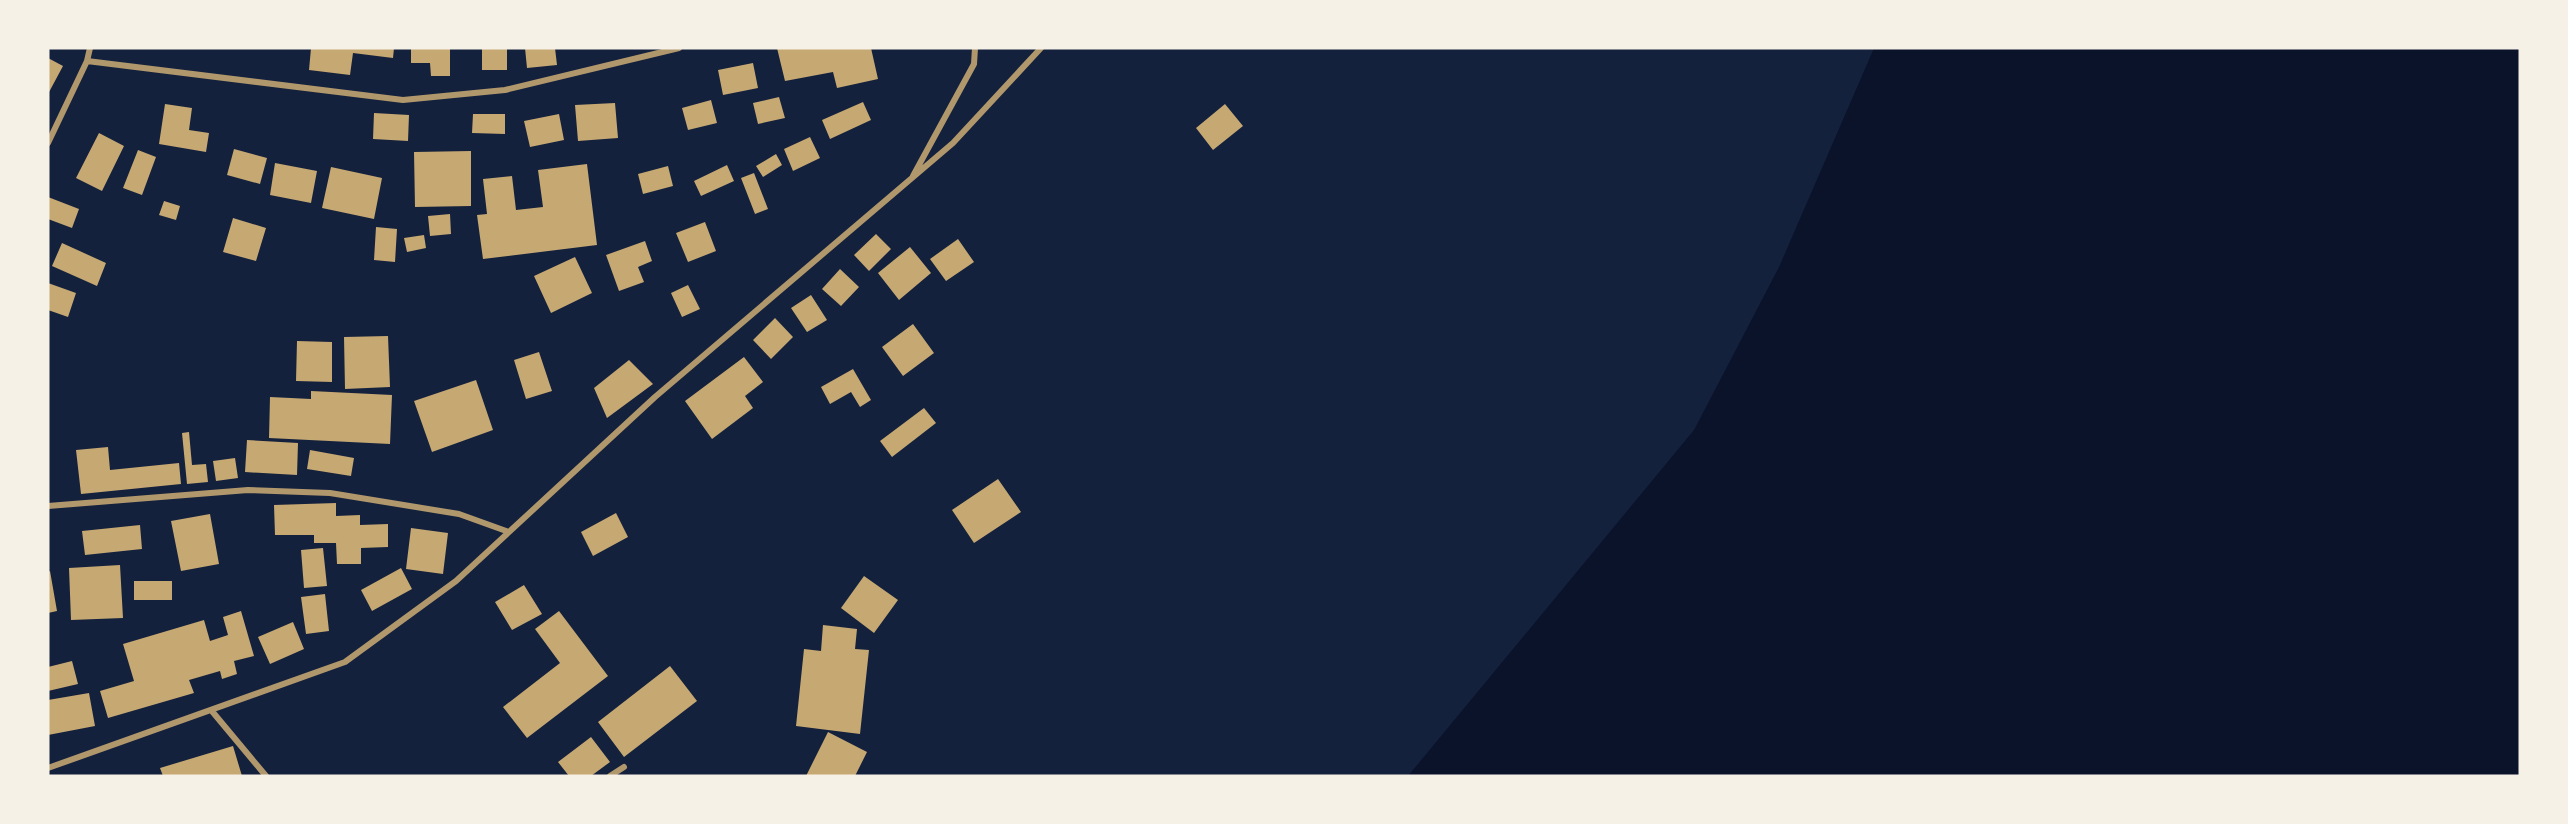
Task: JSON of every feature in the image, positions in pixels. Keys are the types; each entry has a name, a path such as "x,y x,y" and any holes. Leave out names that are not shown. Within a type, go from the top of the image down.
{"street":[{"path":"48,143 87,61 90,48"},
{"path":"87,61 403,100 506,90 679,48"},
{"path":"910,180 975,64 975,48"},
{"path":"48,768 345,662 456,581 655,397 953,143 1041,48"},
{"path":"48,507 248,490 330,493 459,514 509,532"},
{"path":"211,710 266,776"},
{"path":"610,776 624,767"}],"water":[{"path":"1874,48 2520,48 2520,776 1408,776 1694,430 1779,267"}],"building":[{"path":"311,48 394,48 393,58 353,53 350,75 309,70"},
{"path":"411,48 450,48 450,76 431,76 430,63 411,63"},
{"path":"482,48 507,48 507,70 482,70"},
{"path":"525,48 555,48 557,65 527,68"},
{"path":"777,48 871,48 878,79 837,88 833,72 785,81"},
{"path":"48,58 63,66 48,94"},
{"path":"753,63 758,88 723,95 718,70"},
{"path":"779,97 785,118 758,124 753,103"},
{"path":"711,100 717,123 688,130 682,108"},
{"path":"863,102 871,120 830,139 822,120"},
{"path":"615,103 618,138 578,141 575,105"},
{"path":"165,104 192,108 189,130 209,133 206,152 159,144"},
{"path":"1225,104 1243,126 1213,150 1196,128"},
{"path":"374,113 409,115 408,141 373,139"},
{"path":"473,114 505,114 505,134 472,133"},
{"path":"559,114 564,140 530,147 524,121"},
{"path":"99,133 124,146 102,191 76,178"},
{"path":"810,137 820,158 793,171 784,149"},
{"path":"234,149 267,158 260,184 227,175"},
{"path":"138,150 156,157 142,195 123,188"},
{"path":"471,151 471,206 415,207 414,152"},
{"path":"776,154 782,165 763,177 756,166"},
{"path":"275,163 317,171 311,203 270,195"},
{"path":"587,164 597,245 483,259 477,215 487,214 483,179 512,176 516,210 543,207 538,170"},
{"path":"727,165 734,181 701,196 694,181"},
{"path":"668,166 673,186 643,194 638,174"},
{"path":"331,167 382,178 374,219 322,208"},
{"path":"754,173 768,209 755,214 741,178"},
{"path":"48,197 79,209 72,228 48,219"},
{"path":"164,201 180,206 176,220 159,215"},
{"path":"450,214 451,234 430,236 428,216"},
{"path":"233,218 266,228 256,261 223,252"},
{"path":"705,222 716,251 688,262 676,233"},
{"path":"376,227 397,229 395,262 374,260"},
{"path":"876,234 891,249 869,271 854,255"},
{"path":"424,235 426,248 407,252 404,238"},
{"path":"958,239 974,262 946,281 930,259"},
{"path":"645,241 652,261 638,267 644,282 619,291 606,255"},
{"path":"62,243 106,263 97,286 52,266"},
{"path":"910,247 931,273 899,300 878,273"},
{"path":"575,257 592,293 551,313 534,276"},
{"path":"840,269 859,287 841,306 822,289"},
{"path":"48,283 76,293 68,317 48,310"},
{"path":"688,285 700,309 682,317 671,293"},
{"path":"811,295 827,320 807,332 791,308"},
{"path":"775,318 793,337 771,359 753,340"},
{"path":"913,324 934,353 903,376 882,347"},
{"path":"388,336 390,387 345,389 344,337"},
{"path":"297,341 332,342 332,382 296,381"},
{"path":"539,352 552,391 526,399 514,360"},
{"path":"744,357 763,382 745,396 753,408 712,439 685,401"},
{"path":"629,360 653,384 607,418 594,388"},
{"path":"853,369 871,400 860,407 851,392 830,404 821,387"},
{"path":"476,380 493,430 432,452 414,401"},
{"path":"311,391 392,395 390,444 269,438 270,397 311,399"},
{"path":"924,408 936,423 892,457 880,441"},
{"path":"189,432 192,465 206,464 208,482 187,484 182,433"},
{"path":"247,440 298,443 297,475 245,472"},
{"path":"108,447 110,470 179,463 181,484 81,494 76,450"},
{"path":"310,450 354,458 351,476 307,469"},
{"path":"235,458 238,478 216,481 213,461"},
{"path":"998,479 1021,512 974,543 952,510"},
{"path":"336,503 336,516 360,515 360,525 388,524 388,547 361,548 361,564 337,564 336,543 314,543 314,535 275,535 274,505"},
{"path":"616,513 628,537 593,556 581,532"},
{"path":"210,514 219,564 181,571 171,521"},
{"path":"140,525 142,549 85,555 82,531"},
{"path":"411,528 448,533 443,574 406,569"},
{"path":"323,548 327,586 304,588 301,550"},
{"path":"120,565 123,618 71,620 69,568"},
{"path":"401,568 412,589 372,611 361,590"},
{"path":"50,571 57,611 48,613 48,572"},
{"path":"864,576 898,600 874,633 841,608"},
{"path":"134,581 172,581 172,600 134,600"},
{"path":"524,585 542,614 512,630 495,602"},
{"path":"325,594 329,631 306,634 301,597"},
{"path":"241,611 254,656 234,661 237,674 222,679 220,671 189,680 194,693 108,718 100,691 134,681 123,644 204,620 210,641 228,635 223,617"},
{"path":"559,611 608,676 527,738 503,707 560,663 535,629"},
{"path":"293,622 304,649 270,664 258,637"},
{"path":"823,625 857,629 855,649 869,650 860,734 796,726 804,649 821,651"},
{"path":"72,661 78,684 48,691 48,667"},
{"path":"670,666 697,701 624,757 598,722"},
{"path":"89,693 95,726 48,735 48,700"},
{"path":"828,732 867,752 855,776 806,776"},
{"path":"591,737 610,762 591,776 569,776 558,762"},
{"path":"233,746 242,776 163,776 160,768"}]}
